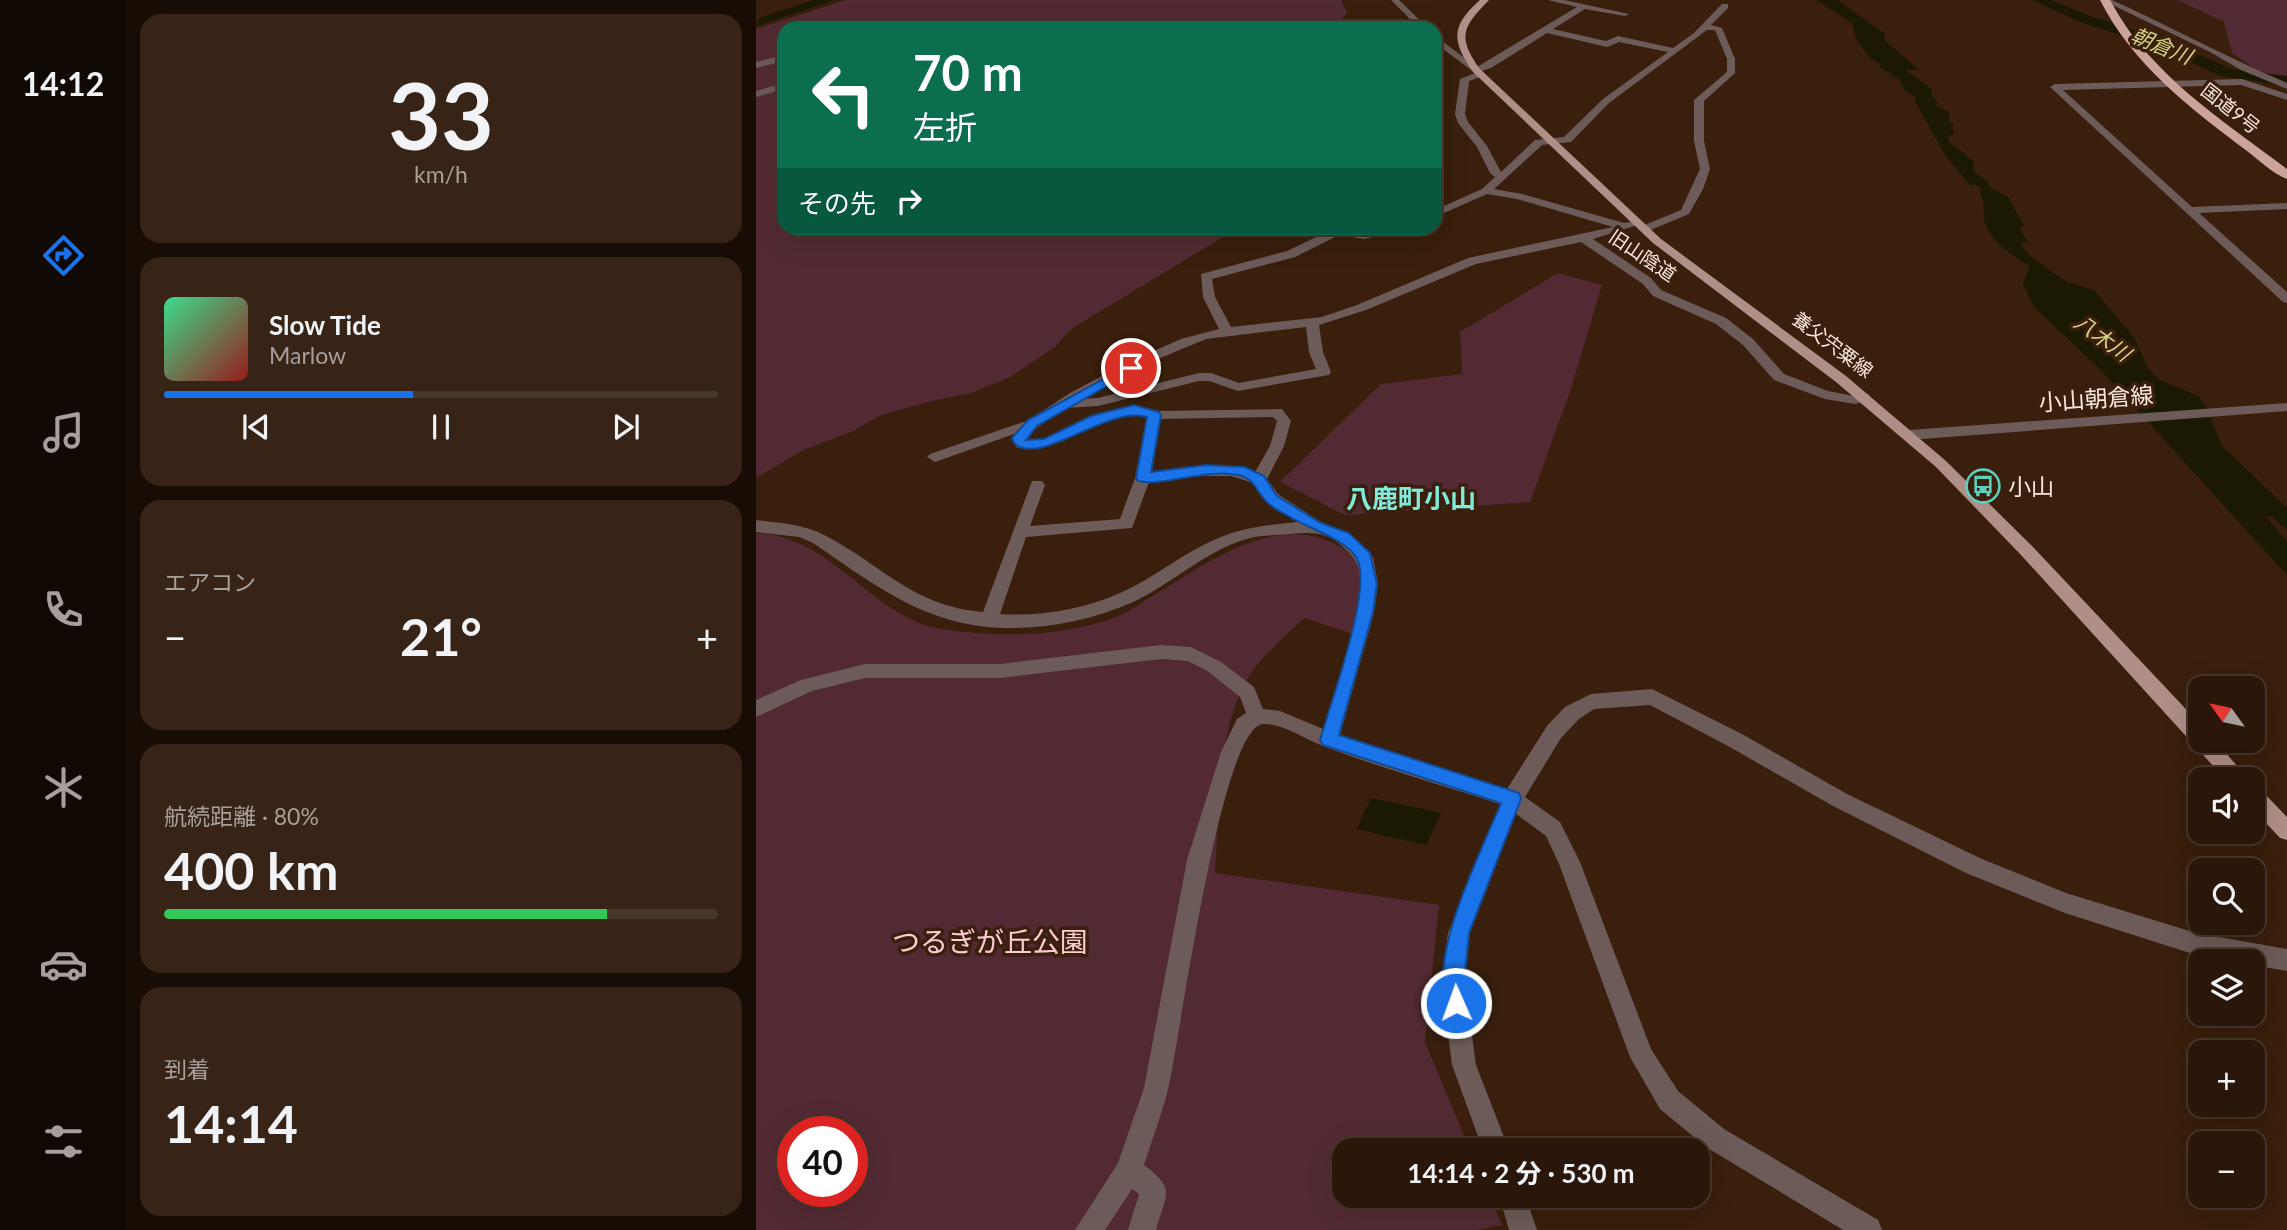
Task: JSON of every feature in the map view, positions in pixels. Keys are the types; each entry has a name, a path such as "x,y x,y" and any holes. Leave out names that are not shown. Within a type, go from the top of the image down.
{"highway":[{"name":"国道9号","path":"2105,0 2123,32 2172,83 2287,175"}],"main road":[{"path":"1460,37 1463,21 1485,0"},
{"name":"養父宍粟線","path":"1460,37 1465,55 1478,72 1636,226 1697,274 1794,342 1909,435 1989,512 2188,725"},
{"name":"養父宍粟線","path":"2214,753 2227,767"},
{"path":"2265,808 2287,831"}],"street":[{"path":"1395,0 1417,21"},
{"path":"1552,0 1625,14"},
{"path":"2105,0 2287,86"},
{"path":"1502,176 1495,173 1482,146 1463,122 1460,114 1464,101 1462,86 1465,79 1584,6"},
{"path":"1442,211 1486,191 1539,142 1566,140 1606,102 1674,51 1725,6"},
{"path":"2114,19 2148,20"},
{"path":"1636,226 1685,212 1705,169 1699,141 1699,100 1731,73 1731,59 1718,28 1703,27"},
{"path":"1546,30 1607,44 1618,39 1674,51"},
{"path":"1442,38 1460,37"},
{"path":"1442,44 1478,72"},
{"path":"756,65 777,60"},
{"path":"2287,97 2242,82 2055,87 2287,299"},
{"path":"756,94 777,88"},
{"name":"旧山陰道","path":"1486,191 1518,196 1636,226"},
{"path":"2190,210 2287,206"},
{"name":"旧山陰道","path":"1583,238 1636,226"},
{"path":"1227,332 1209,297 1205,276 1291,254 1324,235"},
{"path":"1354,235 1377,235"},
{"path":"934,457 1032,423 1158,354 1200,336 1312,322 1366,305 1471,262 1518,249 1583,238"},
{"name":"旧山陰道","path":"1583,238 1647,281 1657,293 1721,321 1748,342 1779,377 1825,395 1855,400 1864,397"},
{"path":"1064,405 1098,402 1199,377 1211,377 1238,387 1324,372 1315,352 1312,322"},
{"name":"小山朝倉線","path":"1909,435 2287,407"},
{"path":"1032,423 1019,438 1021,443 1030,446 1047,442 1095,419 1134,409 1154,415 1278,412 1284,421 1277,446 1259,479"},
{"path":"1022,533 1126,524 1143,478 1154,415"},
{"path":"1143,478 1206,470 1240,471 1259,479 1272,499 1315,526 1343,537 1365,557 1369,584 1365,612 1329,740"},
{"path":"989,619 1037,485"},
{"path":"756,526 802,532 819,539 901,594 930,608 962,617 989,619 1055,618 1093,610 1128,597 1230,540 1252,531 1315,526"},
{"path":"756,709 808,685 865,671 1000,671 1161,652 1191,654 1214,667 1247,692 1257,716"},
{"path":"1491,1138 1464,1065 1453,982 1459,933 1512,799 1553,732 1572,713 1591,702 1652,697 1735,740 1840,800 1974,866 2065,903 2196,944 2287,960"},
{"path":"1089,1230 1129,1170 1156,1088 1198,860 1231,752 1244,725 1257,716 1273,717 1329,740 1512,799 1553,829 1642,1057 1669,1100 1715,1138 1868,1230"},
{"path":"1129,1170 1154,1189 1142,1230"},
{"path":"1516,1208 1523,1230"}],"green space":[{"path":"846,0 1341,0 1347,13 1340,21 781,21"},
{"path":"2177,0 2287,0 2287,81 2255,69 2232,53 2224,22"},
{"path":"777,22 777,235 1226,235 1071,329 1055,347 1010,377 971,393 881,415 853,431 803,450 756,478 756,29"},
{"path":"1558,273 1602,285 1570,392 1530,502 1345,515 1280,482 1381,384 1462,374 1460,332"},
{"name":"つるぎが丘公園","path":"756,533 783,537 808,548 916,622 941,629 986,634 1054,632 1119,616 1214,559 1261,539 1308,535 1331,542 1345,550 1354,559 1361,582 1353,634 1304,618 1269,651 1251,673 1239,695 1225,744 1221,770 1215,873 1439,905 1425,1042 1465,1138 1332,1138 1332,1208 1495,1208 1502,1225 1477,1230 756,1230"}],"water":[{"path":"814,0 835,0 756,26 759,18"},
{"name":"八木川","path":"1816,0 1837,0 1885,34 1885,41 1919,70 1905,70 1932,89 1931,95 1938,103 1936,106 1949,112 1949,121 1955,126 1950,128 1954,131 1952,136 1947,137 1949,142 1973,161 1975,173 1987,181 1991,188 2008,197 2024,226 2019,227 2028,243 2021,245 2032,258 2067,282 2094,290 2135,339 2147,367 2159,380 2198,396 2205,405 2222,446 2287,508 2287,530 2272,517 2265,515 2287,542 2287,575 2099,368 2034,307 2023,284 2030,266 2017,259 1992,236 1984,219 1980,191 1982,189 1975,184 1971,186 1945,155 1915,97 1905,91 1899,79 1889,75 1893,74 1880,68 1881,64 1871,59 1856,39 1852,23"},
{"path":"1371,798 1441,813 1426,845 1357,829"}],"waterway":[{"name":"朝倉川","path":"2039,0 2085,19 2163,44 2227,73 2287,81"}],"place":[{"name":"小山","path":"1983,486"}],"district":[{"name":"八鹿町小山","path":"1411,498"}],"route":[{"path":"1131,368 1032,423 1019,438 1021,443 1030,446 1047,442 1095,419 1134,409 1154,415 1143,478 1206,470 1240,471 1259,479 1272,499 1315,526 1343,537 1365,557 1369,584 1365,612 1329,740 1512,799 1459,933 1453,982 1456,1003"}]}
